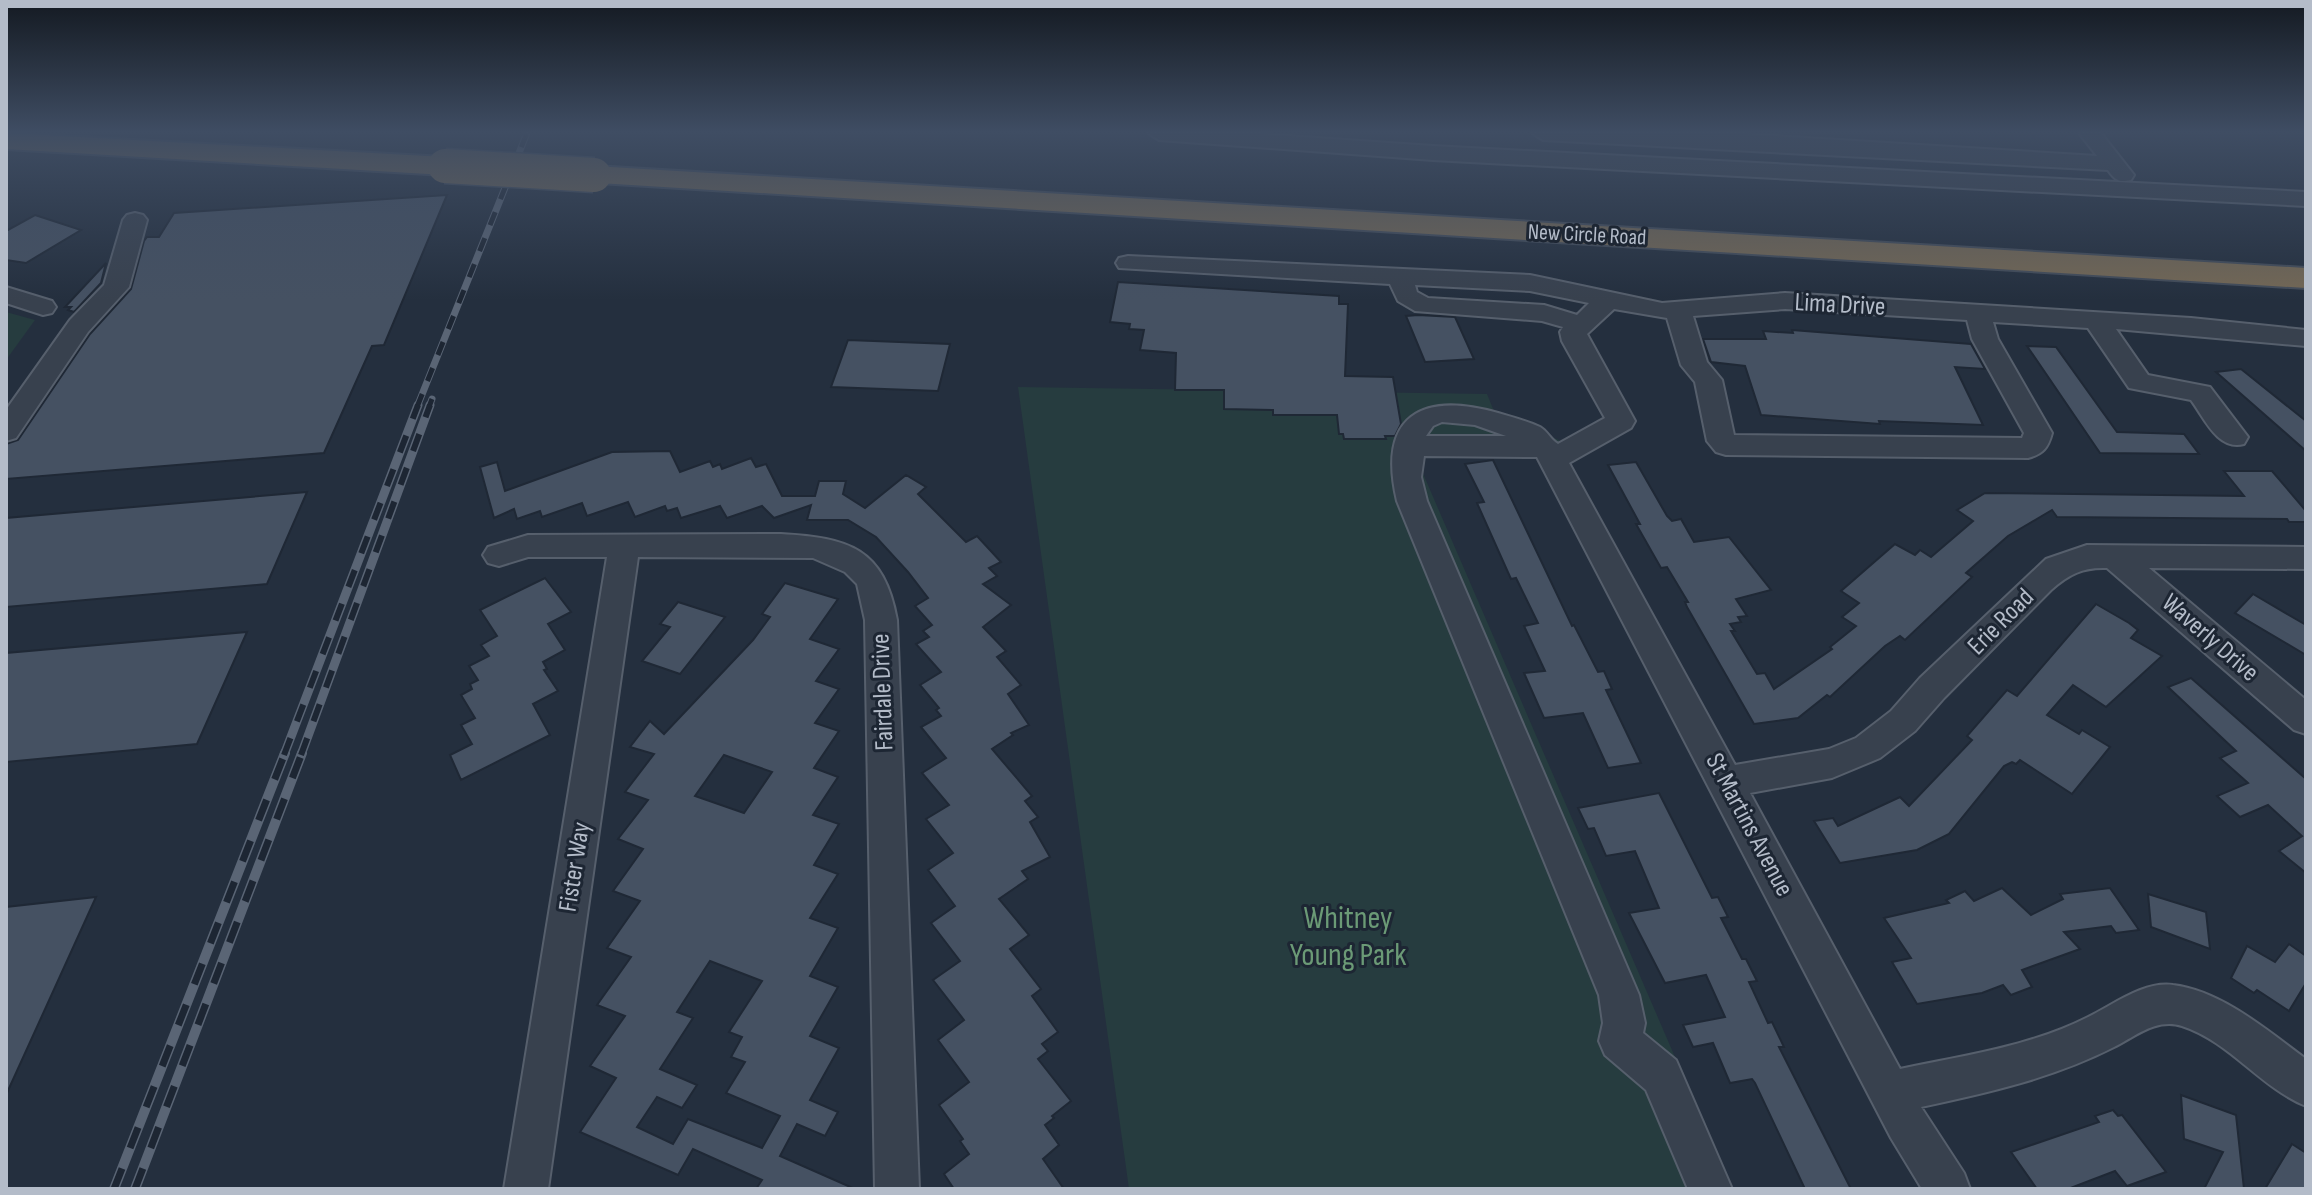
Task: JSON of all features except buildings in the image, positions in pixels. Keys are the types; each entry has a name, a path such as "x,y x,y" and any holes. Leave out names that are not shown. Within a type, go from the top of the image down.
{"highway":[{"name":"New Circle Road","path":"944,189 2306,278"},
{"name":"New Circle Road","path":"1025,189 2306,257"},
{"path":"2156,249 2306,250"}],"street":[{"path":"2115,189 2306,199"},
{"path":"6,431 79,326 116,287 135,220"},
{"name":"Lima Drive","path":"1128,263 1530,283 1662,311 1785,301 2096,320 2306,338"},
{"path":"1390,276 1408,299 1424,306 1544,313 1580,324"},
{"path":"6,295 43,307"},
{"path":"1608,300 1573,332 1575,341 1621,421 1550,454 1531,445 1417,446 1408,454 1406,477 1412,501 1619,995 1624,1023 1620,1041 1661,1075 1710,1189"},
{"path":"1678,311 1694,365 1708,380 1721,441 1733,448 2028,448 2035,443 2038,433 1985,339 1978,313"},
{"path":"2096,320 2120,354 2137,391 2167,396 2228,430"},
{"name":"St Martins Avenue","path":"1550,454 1906,1123 1948,1189"},
{"name":"Fairdale Drive","path":"499,555 528,546 813,547 838,554 856,564 876,590 882,651 897,1189"},
{"name":"Fister Way","path":"526,1189 624,546"},
{"name":"Erie Road","path":"1727,782 1832,763 1868,748 1903,721 1932,688 2057,567 2087,556 2306,558"},
{"name":"Waverly Drive","path":"2114,556 2306,720"},
{"path":"1891,1092 2021,1065 2060,1051 2151,1007 2171,1004 2210,1019 2306,1085"}],"green space":[{"path":"6,312 35,320 6,360"},
{"name":"Whitney Young Park","path":"1018,387 1487,394 1496,416 1559,440 1564,450 1415,455 1732,1189 1129,1189"}],"railway":[{"path":"417,407 505,189"},
{"path":"429,407 432,399"},
{"path":"284,755 418,405"},
{"path":"301,755 430,405"},
{"path":"114,1189 285,753"},
{"path":"135,1189 302,753"}]}
